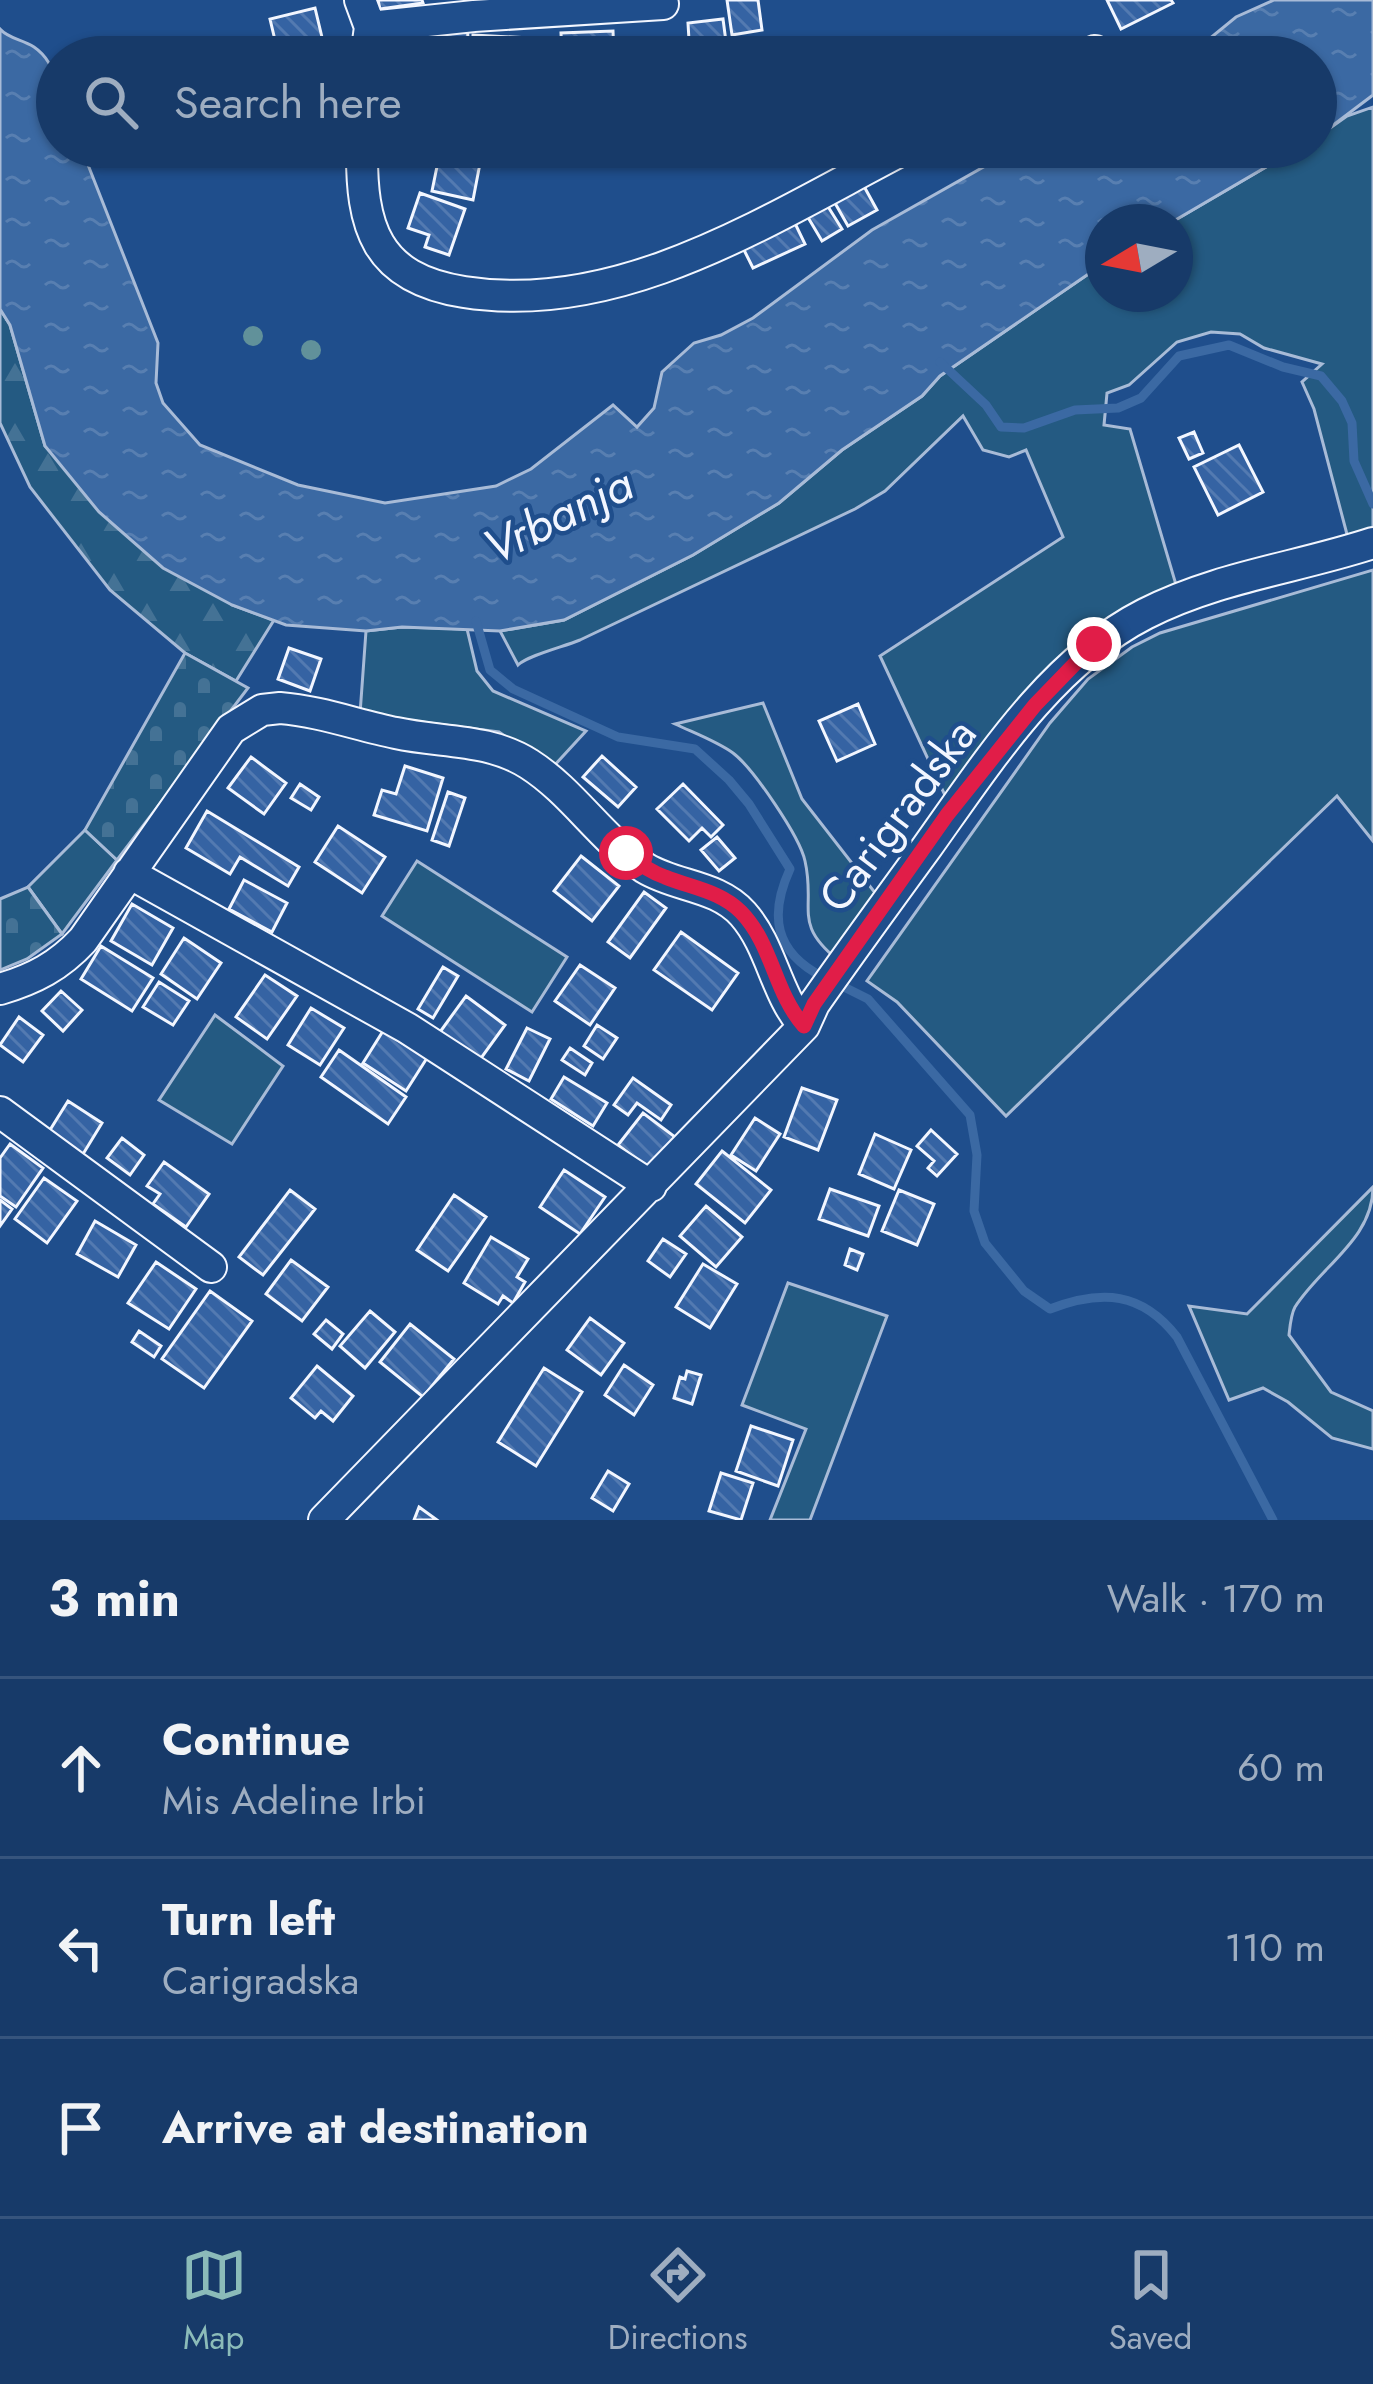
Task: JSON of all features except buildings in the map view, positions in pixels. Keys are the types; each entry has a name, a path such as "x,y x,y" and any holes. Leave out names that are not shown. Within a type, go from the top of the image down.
{"street":[{"path":"366,28 663,4"},
{"path":"362,168 366,220 380,247 405,272 442,288 501,298 547,296 612,284 697,253 866,168"},
{"name":"Carigradska","path":"324,1520 651,1186 809,1015 947,815 1035,705 1094,644 1184,596 1240,576 1367,545"},
{"path":"0,989 48,971 66,958 230,729 262,710 298,710 400,734 504,751 556,784 647,869 711,892 742,913 762,941 788,1008 809,1015"},
{"path":"129,873 407,1028 651,1186"},
{"path":"0,1112 211,1267"}],"green space":[{"path":"1373,107 1373,534 1349,542 1314,409 1302,382 1322,364 1264,348 1240,334 1211,332 1177,342 1129,385 1107,393 1104,425 1130,429 1177,588 1140,612 949,804 880,656 1063,537 1026,450 1009,457 983,450 963,416 885,491 855,509 518,665 500,631 564,620 693,555 779,503 842,450 922,396 940,376 1085,276 1085,312 1193,312 1193,210 1264,168 1337,168 1337,123"},
{"path":"0,309 10,325 45,446 232,605 274,620 236,681 185,653 110,590 30,487 0,423"},
{"path":"1373,570 1373,841 1337,796 1006,1116 897,1002 867,981 1050,723 1088,679 1160,633"},
{"path":"467,629 477,671 493,691 586,731 552,768 499,732 360,714 366,631"},
{"path":"185,653 248,688 117,860 85,830"},
{"path":"763,703 802,799 883,903 838,960 810,925 805,861 775,804 733,753 675,724"},
{"path":"85,830 117,860 62,934 28,887"},
{"path":"417,861 567,957 532,1012 382,916"},
{"path":"28,887 62,934 27,959 0,970 0,899"},
{"path":"215,1015 283,1066 232,1144 159,1100"},
{"path":"1373,1187 1364,1222 1295,1307 1289,1335 1331,1392 1373,1411 1373,1449 1332,1438 1263,1388 1229,1400 1189,1306 1247,1314"},
{"path":"788,1283 887,1316 810,1520 770,1520 806,1429 742,1405"}],"water":[{"path":"1274,0 1373,0 1373,95 1337,122 1337,36 1213,36 1236,17"},
{"name":"Vrbanja","path":"0,29 36,49 36,168 89,168 158,343 156,383 163,403 200,445 298,485 385,503 496,486 531,469 613,405 637,427 654,408 662,372 694,343 753,318 872,230 982,168 1264,168 1193,210 1193,204 1085,204 1085,276 940,376 922,396 842,450 779,503 693,555 564,620 500,631 402,627 366,631 286,625 232,605 163,568 99,512 45,446 10,325 0,309"}],"waterway":[{"path":"940,362 986,405 1001,427 1024,428 1075,410 1118,408 1141,398 1179,356 1229,345 1283,367 1321,376 1342,401 1352,423 1354,461 1373,504"},
{"path":"476,621 490,670 513,689 618,737 695,749 729,780 790,869 779,902 785,944 823,977"},
{"path":"838,984 868,999 970,1115 977,1155 974,1211 985,1243 1024,1291 1050,1309 1104,1297 1135,1303 1164,1322 1177,1337 1273,1520"}],"route":[{"path":"626,853 647,869 711,892 742,913 762,941 788,1008 804,1026 814,1004 947,815 1035,705 1094,644"}]}
